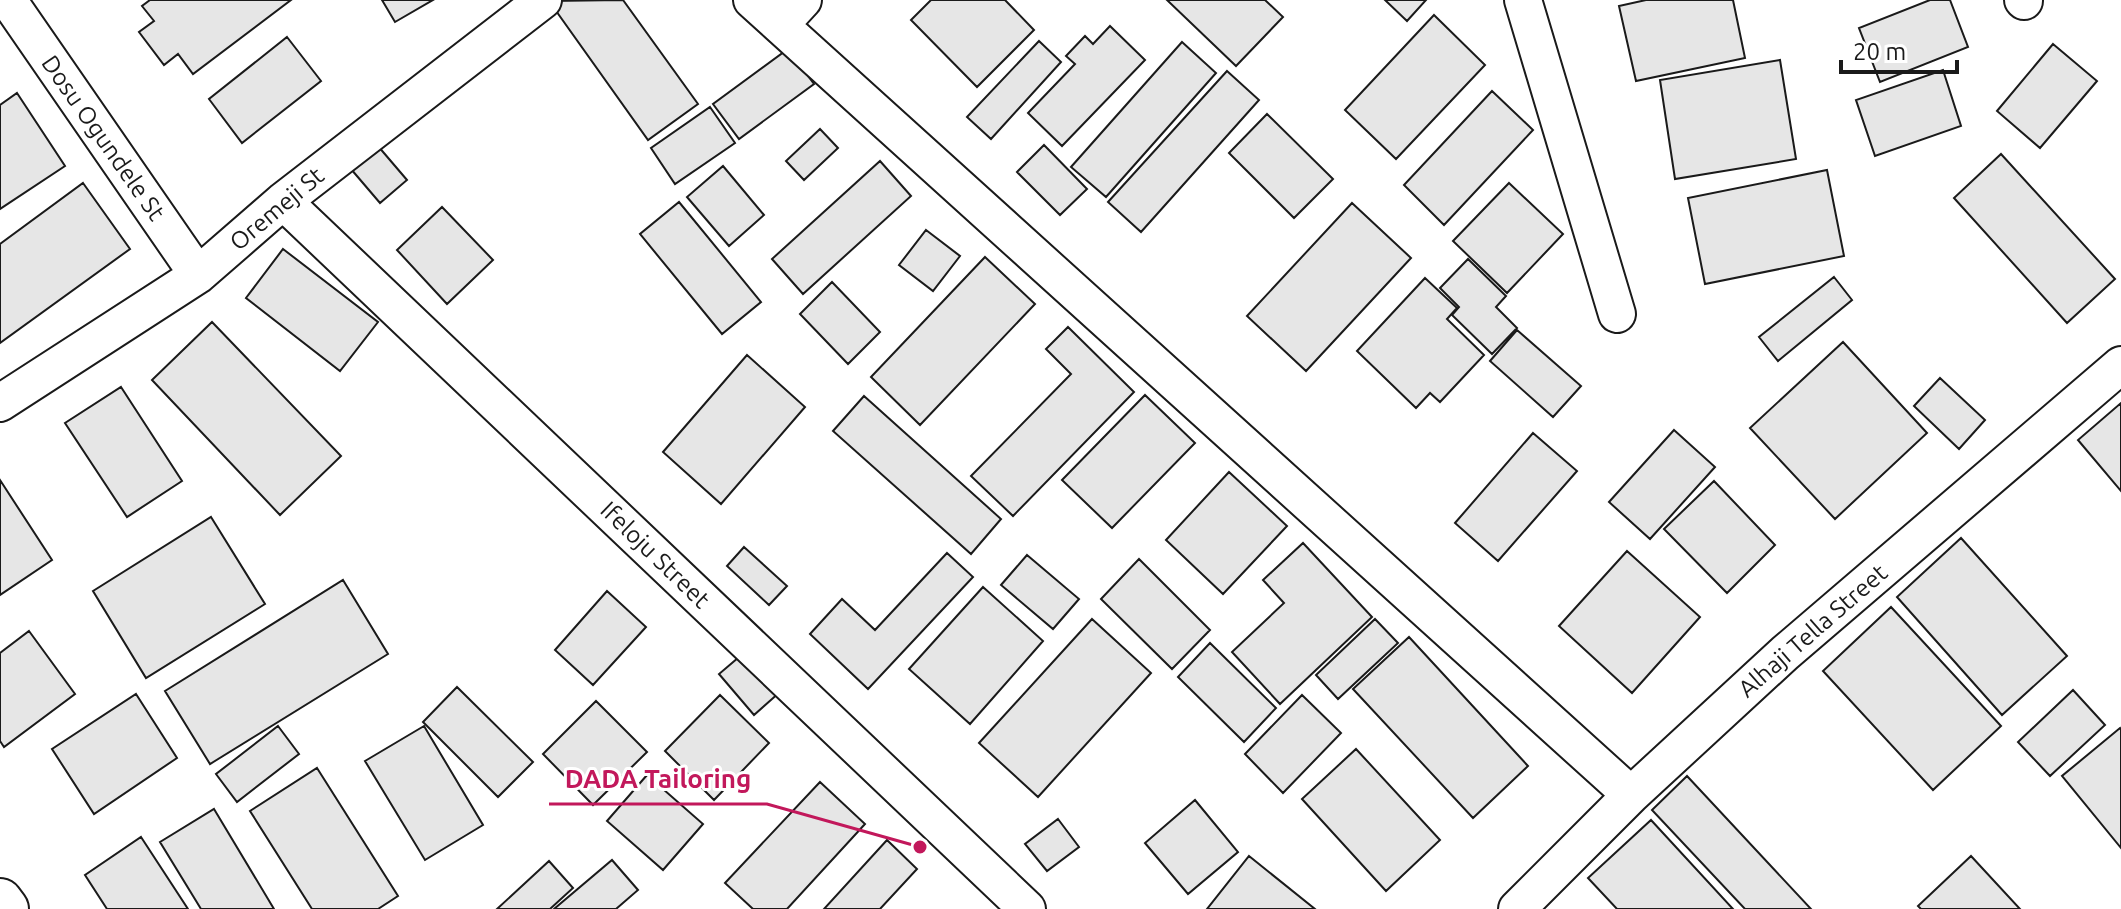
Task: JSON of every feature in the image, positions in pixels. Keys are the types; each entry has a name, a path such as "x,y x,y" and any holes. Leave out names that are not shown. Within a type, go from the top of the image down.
{"main road":[{"path":"0,901 6,909"}],"street":[{"name":"Dosu Ogundele St","path":"8,0 198,275"},
{"name":"Oremeji St","path":"0,403 198,275 283,201 543,0"},
{"path":"752,0 792,12 1631,795"},
{"path":"1523,0 1617,314"},
{"name":"Ifeloju Street","path":"283,201 1027,909"},
{"name":"Alhaji Tella Street","path":"1517,909 1631,795 1785,653 2121,365"}],"building":[{"path":"150,0 291,0 193,74 178,54 164,65 139,32 154,21 142,6"},
{"path":"382,0 433,0 395,22"},
{"path":"623,0 698,104 648,140 549,1"},
{"path":"931,0 1005,0 1034,30 977,87 911,20"},
{"path":"1167,0 1265,0 1283,17 1236,66"},
{"path":"1385,0 1426,0 1407,21"},
{"path":"1646,0 1733,0 1745,58 1636,81 1619,6"},
{"path":"1930,0 1950,0 1968,47 1880,82 1859,28"},
{"path":"1434,15 1485,65 1396,159 1345,110"},
{"path":"1110,26 1145,60 1062,146 1028,113 1075,64 1066,56 1085,36 1093,44"},
{"path":"287,37 321,81 242,143 209,99"},
{"path":"1039,41 1061,62 991,139 967,117"},
{"path":"1182,42 1216,73 1106,197 1071,167"},
{"path":"2053,44 2097,81 2040,148 1997,111"},
{"path":"788,49 814,84 739,139 713,104"},
{"path":"1780,60 1796,159 1675,179 1660,80"},
{"path":"1943,70 1961,126 1875,156 1856,100"},
{"path":"1227,71 1259,100 1141,232 1108,202"},
{"path":"1492,91 1533,130 1444,225 1404,185"},
{"path":"17,93 65,166 0,209 0,105"},
{"path":"710,107 735,143 675,184 651,148"},
{"path":"1267,114 1333,179 1294,218 1229,153"},
{"path":"820,129 838,148 804,180 786,161"},
{"path":"372,139 407,180 380,203 345,162"},
{"path":"1044,145 1087,189 1060,215 1017,172"},
{"path":"2001,154 2115,279 2067,323 1954,198"},
{"path":"880,161 911,196 803,294 772,259"},
{"path":"723,166 764,215 729,246 687,197"},
{"path":"1827,170 1844,256 1705,284 1688,198"},
{"path":"83,183 130,249 0,343 0,244"},
{"path":"1509,183 1563,234 1507,293 1453,241"},
{"path":"679,202 761,302 722,334 640,234"},
{"path":"1352,203 1411,258 1306,371 1247,316"},
{"path":"442,207 493,260 447,304 397,250"},
{"path":"926,230 960,256 933,291 899,265"},
{"path":"283,249 378,322 340,371 246,298"},
{"path":"985,257 1035,304 920,425 871,377"},
{"path":"1468,259 1506,296 1496,307 1517,328 1492,354 1452,315 1459,307 1440,288"},
{"path":"1834,277 1852,300 1778,361 1759,337"},
{"path":"1425,278 1457,308 1447,319 1484,355 1440,402 1430,393 1416,408 1357,351"},
{"path":"832,282 880,332 848,364 800,314"},
{"path":"212,322 341,456 280,515 152,380"},
{"path":"1068,327 1134,392 1013,516 971,476 1071,374 1046,349"},
{"path":"1517,330 1581,386 1553,417 1490,361"},
{"path":"1843,342 1927,433 1835,519 1750,428"},
{"path":"747,355 805,407 721,504 663,452"},
{"path":"1940,378 1985,420 1959,449 1914,406"},
{"path":"121,387 182,481 127,517 65,423"},
{"path":"1145,395 1195,443 1112,528 1062,480"},
{"path":"864,396 1001,519 971,554 833,431"},
{"path":"2121,403 2121,491 2078,440"},
{"path":"1674,430 1715,467 1650,539 1609,502"},
{"path":"1533,433 1577,471 1498,561 1455,523"},
{"path":"1229,472 1287,526 1223,594 1166,540"},
{"path":"0,480 52,560 0,595"},
{"path":"1714,481 1775,545 1727,593 1664,529"},
{"path":"211,517 265,604 146,678 93,591"},
{"path":"1961,538 2067,656 2002,715 1897,597"},
{"path":"1303,543 1372,617 1280,704 1232,652 1284,603 1263,580"},
{"path":"744,547 787,586 769,605 727,566"},
{"path":"1627,551 1700,617 1632,693 1559,626"},
{"path":"947,553 973,577 868,689 810,634 842,599 875,630"},
{"path":"1027,555 1079,599 1053,629 1001,585"},
{"path":"1139,559 1210,630 1172,669 1101,599"},
{"path":"343,580 388,654 210,764 165,691"},
{"path":"983,587 1043,641 970,724 909,669"},
{"path":"607,591 646,627 593,685 555,650"},
{"path":"1891,607 2001,726 1933,790 1823,671"},
{"path":"1092,619 1151,673 1038,797 979,743"},
{"path":"1375,619 1398,643 1338,699 1316,675"},
{"path":"29,631 75,694 4,747 0,741 0,653"},
{"path":"1409,637 1528,766 1473,818 1353,689"},
{"path":"1210,643 1276,708 1244,742 1178,677"},
{"path":"745,652 780,692 754,715 719,674"},
{"path":"457,687 533,762 498,797 423,722"},
{"path":"2073,690 2105,725 2050,776 2018,742"},
{"path":"136,694 177,758 94,814 52,749"},
{"path":"720,695 769,743 714,800 665,751"},
{"path":"1302,695 1341,733 1283,793 1245,754"},
{"path":"596,701 647,752 593,805 543,754"},
{"path":"278,726 299,754 237,802 216,774"},
{"path":"424,726 483,825 425,860 365,761"},
{"path":"2121,730 2121,848 2062,776"},
{"path":"1356,749 1440,840 1386,891 1302,799"},
{"path":"317,768 398,896 378,909 312,909 250,811"},
{"path":"647,775 703,824 663,870 607,821"},
{"path":"1687,776 1811,909 1745,909 1652,810"},
{"path":"820,782 865,824 787,909 753,909 725,883"},
{"path":"1195,800 1238,852 1188,894 1145,843"},
{"path":"214,809 274,909 201,909 160,842"},
{"path":"1058,819 1079,847 1047,871 1025,844"},
{"path":"1651,820 1733,909 1617,909 1588,878"},
{"path":"141,837 188,909 107,909 85,875"},
{"path":"887,840 917,869 880,909 824,909"},
{"path":"1249,856 1315,909 1207,909"},
{"path":"1971,856 2020,909 1921,909 1918,906"},
{"path":"612,860 638,890 616,909 554,909"},
{"path":"549,861 573,888 550,909 497,909"}],"place":[{"name":"DADA Tailoring","path":"920,847"}]}
